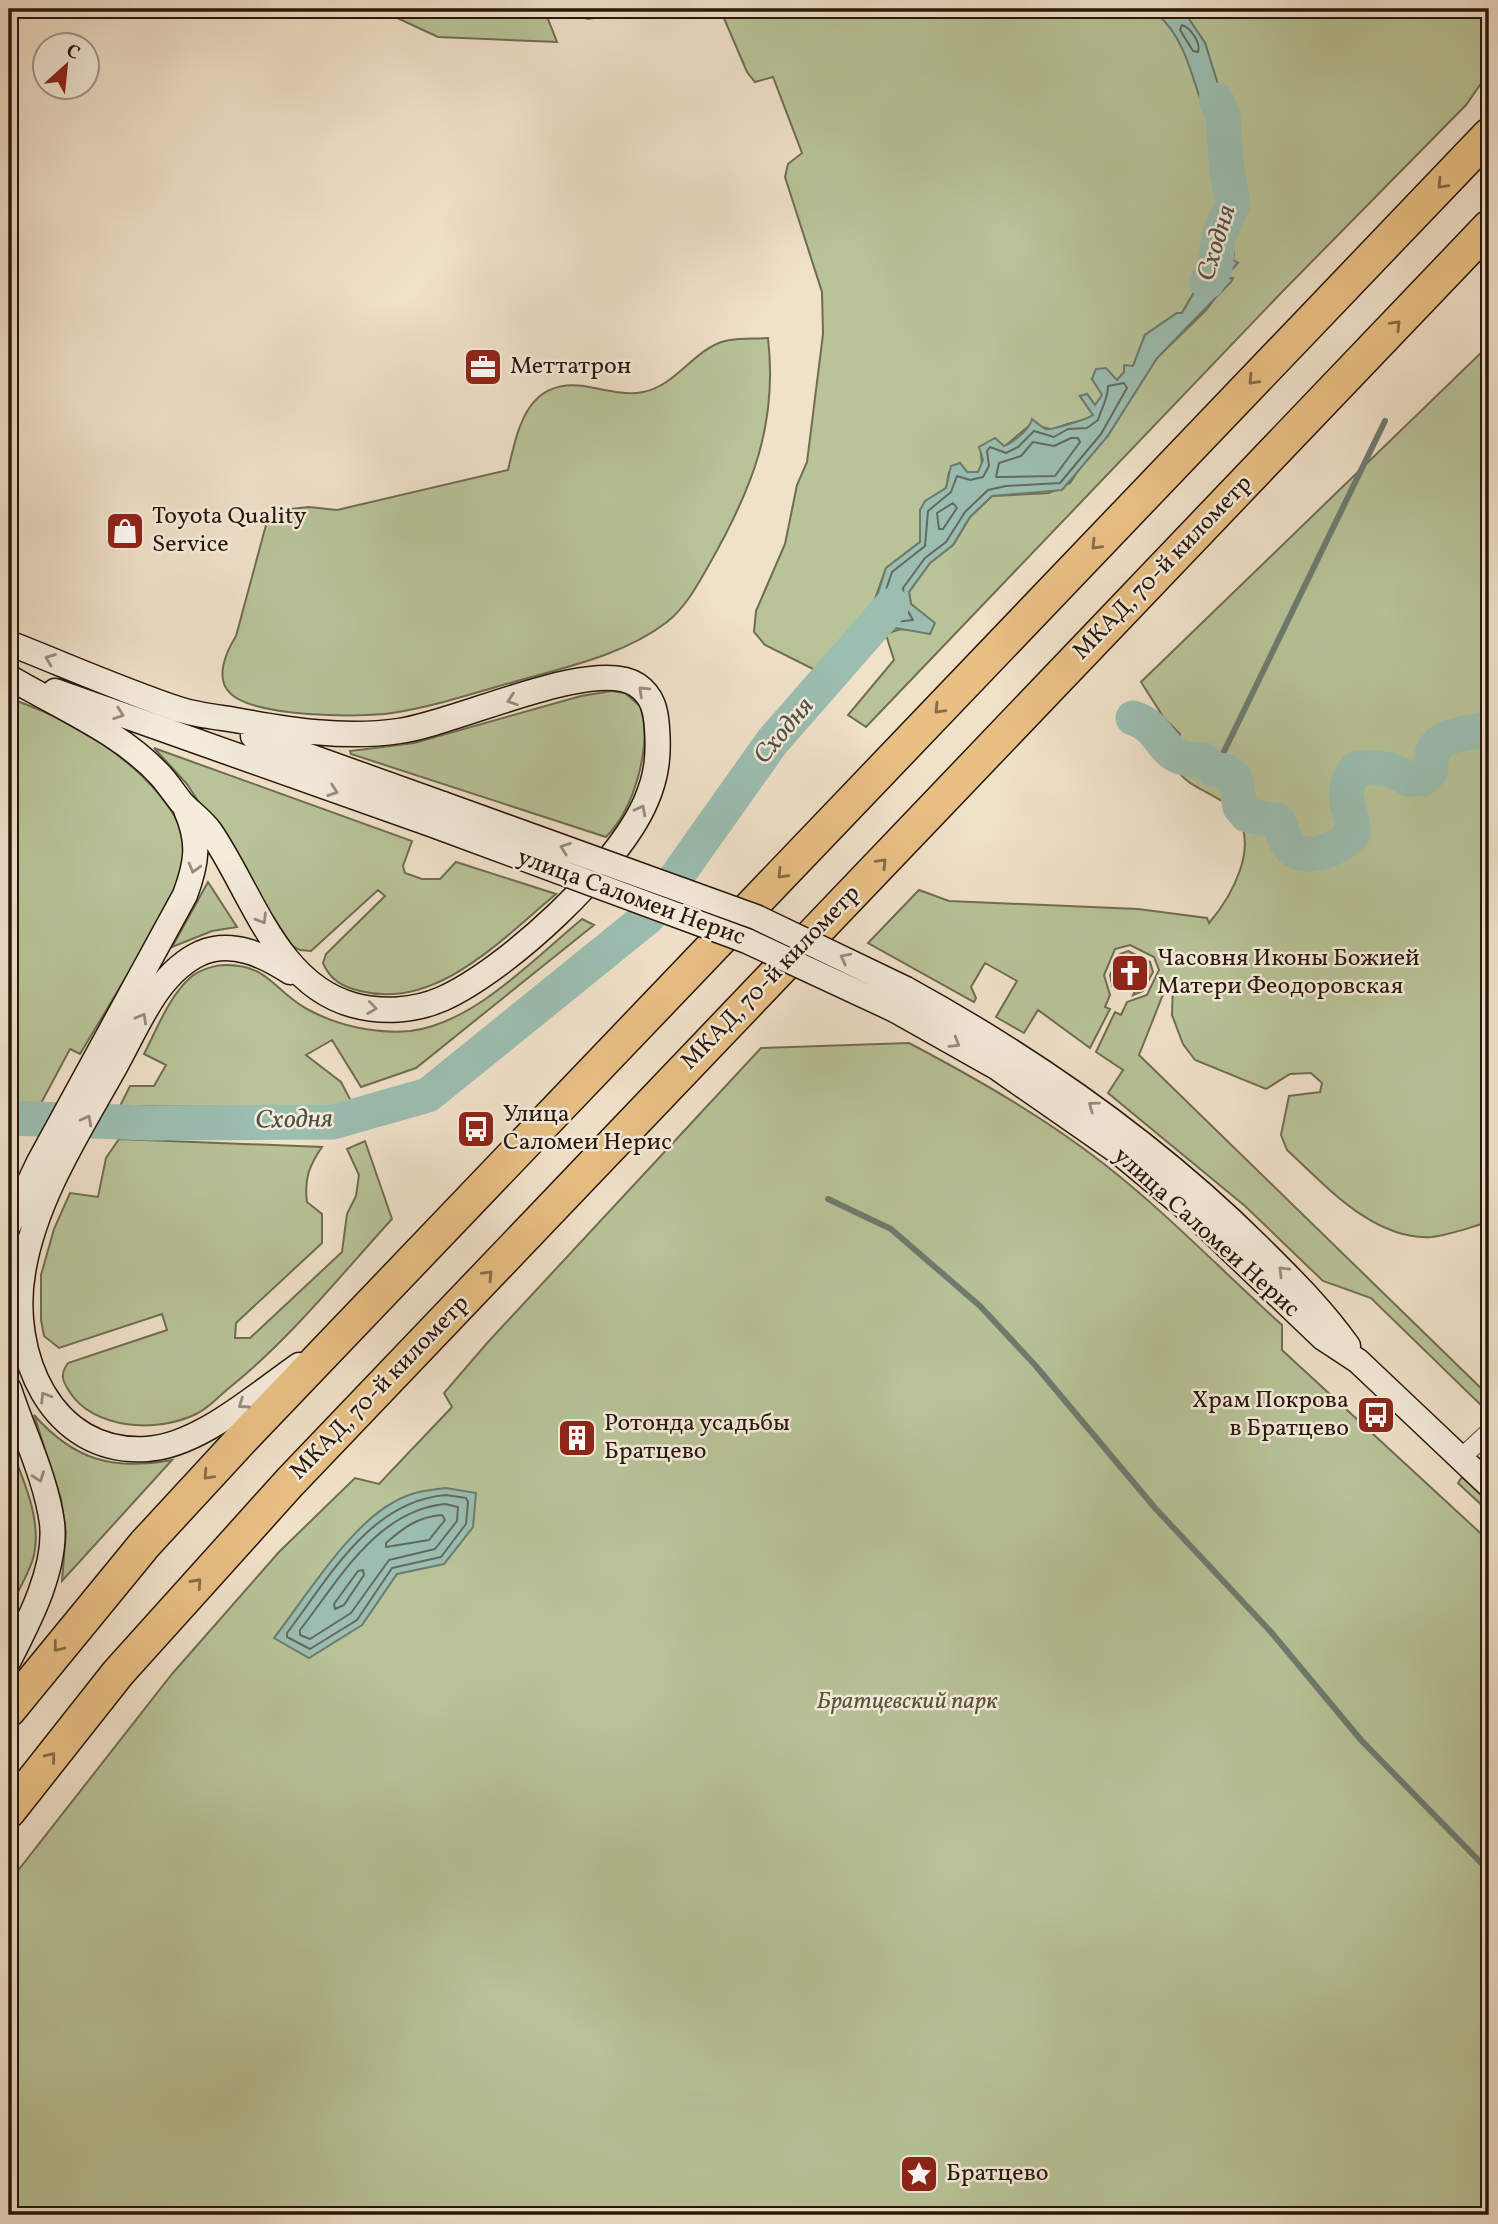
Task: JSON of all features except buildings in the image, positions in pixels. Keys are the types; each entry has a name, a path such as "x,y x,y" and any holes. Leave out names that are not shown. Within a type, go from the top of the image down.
{"highway":[{"path":"9,1710 145,1544 1489,135"},
{"name":"МКАД, 70-й километр","path":"9,1811 118,1673 290,1482 1489,227"}],"main road":[{"path":"9,643 182,710 284,729 348,735 401,731 461,717 577,679 619,678 636,684 651,698 656,714 659,755 646,802 628,835 602,869 515,950 469,984 421,1007 376,1010 349,1004 263,955 245,950 203,952 166,978 64,1161 33,1233 23,1274 21,1324 30,1366 43,1397 62,1419 86,1435 114,1446 147,1449 180,1440 213,1425 340,1337"},
{"path":"9,676 129,747 160,775 182,803 208,828 271,935 288,960 310,984"},
{"name":"улица Саломеи Нерис","path":"9,676 755,917 900,1000 1041,1069 1114,1121 1180,1174 1297,1285 1334,1325 1358,1360 1489,1485"},
{"name":"улица Саломеи Нерис","path":"182,710 440,815"},
{"path":"9,1225 39,1162 185,895 196,867 198,850 193,827 182,803"},
{"path":"9,1389 43,1487 52,1524 50,1556 41,1585 9,1660"}],"street":[{"path":"1461,1458 1489,1432"}],"green space":[{"path":"378,9 544,9 557,42 438,37"},
{"path":"720,9 1123,9 1156,15 1169,25 1178,37 1215,138 1229,105 1217,84 1205,43 1182,9 1489,9 1489,72 1466,105 1280,294 866,727 848,715 894,660 886,635 902,629 930,634 934,623 911,604 909,592 930,563 953,545 970,517 992,496 1049,493 1070,483 1086,459 1107,437 1157,358 1206,310 1228,281 1223,279 1231,270 1234,253 1224,244 1209,252 1204,275 1182,313 1177,313 1145,335 1133,366 1117,380 1092,379 1103,395 1095,405 1087,394 1080,396 1093,415 1054,430 1031,424 1004,447 1000,444 981,454 982,465 978,472 967,472 960,463 949,472 946,488 920,510 920,542 886,568 870,613 819,672 765,645 754,632 756,611 785,544 797,485 807,462 823,334 822,292 785,177 788,164 802,153 773,77 755,82 747,72"},
{"path":"768,338 769,399 765,427 749,482 725,536 691,595 674,616 650,634 612,652 571,666 437,704 377,715 284,711 244,702 226,688 223,665 236,636 266,525 281,510 309,507 337,510 508,470 516,438 528,409 549,390 565,386 584,386 621,393 643,392 665,383 714,345 730,340"},
{"path":"1489,345 1489,1222 1439,1236 1411,1236 1390,1230 1352,1208 1287,1150 1281,1135 1289,1096 1320,1092 1322,1083 1311,1073 1290,1074 1266,1089 1195,1060 1183,1044 1172,1015 1173,980 1162,997 1139,1055 1489,1396 1489,1413 1371,1298 1323,1281 1245,1206 1108,1093 1123,1070 1096,1052 1115,1012 1121,1015 1127,1002 1147,995 1159,970 1154,957 1130,945 1115,949 1104,975 1110,995 1105,1007 1110,1009 1090,1048 1038,1010 1024,1033 996,1017 1017,981 985,963 971,987 976,998 974,1002 868,943 919,890 949,901 1138,909 1207,918 1209,923 1226,899 1240,870 1245,840 1242,826 1225,803 1181,775 1176,765 1175,752 1180,734 1164,718 1141,682"},
{"path":"611,691 625,693 640,706 644,739 632,794 616,825 606,837 351,754 350,751 414,743 581,696"},
{"path":"9,698 78,728 143,777 176,819 184,841 186,863 170,905 80,1054 70,1049 39,1107 9,1105"},
{"path":"154,748 412,841 403,866 405,873 422,879 440,879 456,862 556,894 491,949 441,981 415,990 388,994 348,987 333,978 326,969 323,963 326,954 385,896 378,890 311,951 300,950 291,945 187,784"},
{"path":"208,882 237,927 212,931 172,947"},
{"path":"582,919 594,925 416,1068 361,1087 332,1040 306,1055 341,1082 352,1103 323,1108 120,1106 130,1086 154,1086 166,1065 144,1054 176,994 191,977 203,970 226,965 252,969 296,1002 331,1020 370,1030 410,1031 434,1026 480,1003 524,970"},
{"path":"1128,951 1150,962 1153,972 1143,991 1133,995 1146,968 1125,958 1112,984 1110,975 1120,954"},
{"name":"Братцевский парк","path":"909,1043 1034,1115 1127,1183 1282,1325 1282,1350 1489,1541 1489,2215 9,2215 9,1882 172,1674 279,1552 355,1478 379,1484 452,1407 444,1393 488,1342 761,1048"},
{"path":"119,1139 322,1147 308,1173 306,1194 307,1202 322,1214 322,1243 236,1323 235,1338 250,1338 342,1252 347,1214 356,1196 359,1175 347,1149 365,1141 392,1219 314,1306 251,1369 200,1412 164,1424 127,1424 94,1414 80,1404 69,1391 63,1377 68,1363 167,1330 162,1314 59,1348 44,1336 41,1320 41,1275 54,1229 70,1193 98,1197 106,1158"},
{"path":"34,1415 64,1443 96,1458 131,1464 172,1460 62,1581 66,1532 61,1499"},
{"path":"9,1443 33,1512 36,1541 32,1562 9,1611"},
{"path":"1462,1477 1489,1502 1489,1512 1458,1483"}],"water":[{"path":"549,9 636,9 588,19"},
{"path":"1123,9 1183,10 1205,43 1218,84 1229,105 1237,140 1227,146 1208,122 1182,48 1159,16 1137,17"},
{"path":"1219,235 1224,243 1234,243 1232,259 1238,263 1223,279 1233,278 1231,282 1157,358 1107,437 1062,490 992,496 970,517 953,545 930,563 909,592 911,604 935,623 930,634 896,628 870,645 854,635 873,608 886,568 920,542 920,510 925,501 946,488 951,466 960,463 967,472 978,472 983,460 979,447 995,438 1004,446 1008,444 1025,431 1032,419 1049,429 1093,415 1080,396 1087,394 1095,405 1102,395 1092,379 1096,369 1106,368 1117,380 1124,372 1124,365 1133,366 1145,335 1177,313 1182,313 1204,275 1209,252"},
{"path":"446,1488 476,1493 473,1527 444,1564 397,1574 362,1625 309,1658 274,1638 329,1564 377,1513 407,1496"}],"waterway":[{"name":"Сходня","path":"1207,282 1215,268 1219,235 1233,203 1227,173 1223,116 1216,100"},
{"path":"1215,770 1385,421"},
{"name":"Сходня","path":"9,1118 149,1123 333,1122 428,1095 648,917 772,742 892,605"},
{"path":"1133,718 1152,729 1169,750 1177,755 1203,760 1215,770 1226,771 1235,778 1240,807 1247,815 1278,821 1293,850 1310,854 1330,850 1353,834 1346,794 1350,778 1356,769 1384,769 1408,779 1422,779 1430,772 1432,754 1441,742 1456,735 1489,729"},
{"path":"828,1199 891,1229 980,1306 1035,1365 1155,1508 1271,1632 1361,1740 1489,1871"}],"place":[{"name":"Меттатрон","path":"483,367"},
{"name":"Toyota Quality Service","path":"125,531"},
{"name":"Часовня Иконы Божией Матери Феодоровская","path":"1130,973"},
{"name":"Улица Саломеи Нерис","path":"476,1129"},
{"name":"Храм Покрова в Братцево","path":"1376,1415"},
{"name":"Ротонда усадьбы Братцево","path":"577,1438"},
{"name":"Братцево","path":"919,2174"}]}
